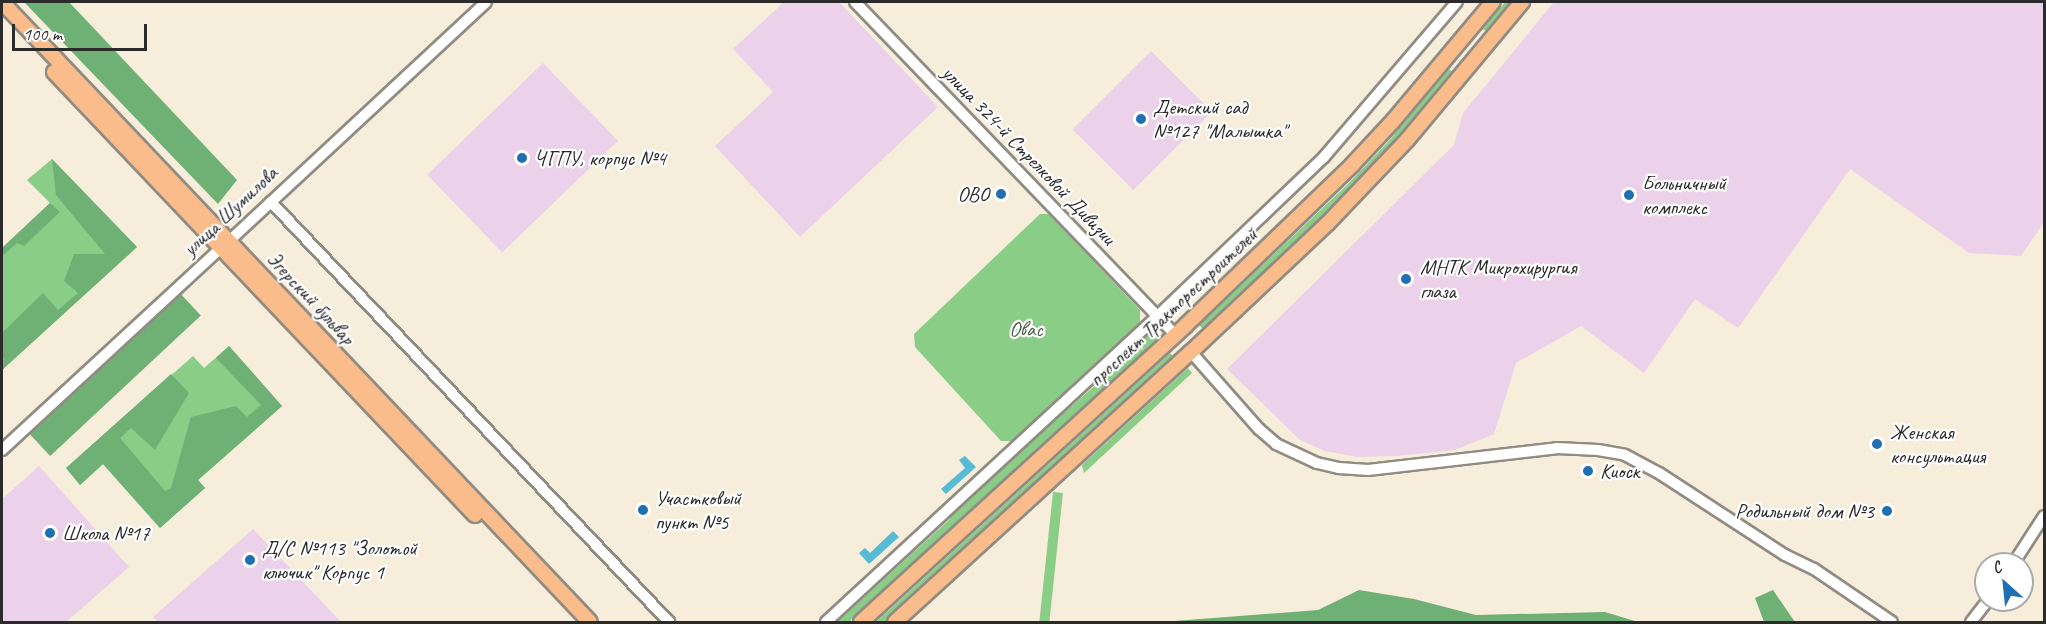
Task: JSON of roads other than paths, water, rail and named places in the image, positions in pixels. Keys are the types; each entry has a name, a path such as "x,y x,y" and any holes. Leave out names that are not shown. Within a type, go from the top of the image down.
{"main road":[{"name":"Эгерский бульвар","path":"2,2 78,90"},
{"name":"проспект Тракторостроителей","path":"861,622 1175,335 1352,165 1393,121 1493,2"},
{"path":"895,622 1191,352 1365,186 1407,140 1522,2"},
{"name":"Эгерский бульвар","path":"2,15 78,90 539,575 590,622"},
{"path":"1451,52 1468,66"},
{"path":"1175,335 1191,352"},
{"name":"Эгерский бульвар","path":"539,575 578,622"}],"street":[{"name":"улица Шумилова","path":"2,450 486,2"},
{"name":"улица 324-й Стрелковой Дивизии","path":"855,2 1175,335"},
{"path":"826,622 1157,316 1324,157 1457,2"},
{"path":"271,202 669,622"},
{"path":"1191,352 1259,429 1276,444 1317,463 1339,468 1378,469 1557,448 1598,450 1625,455 1659,473 1785,555 1815,569 1892,622"},
{"path":"2021,552 2044,516"}],"water":[{"path":"965,456 976,467 946,494 941,489 965,468 959,460"},
{"path":"893,531 899,537 869,564 859,553 865,548 870,553"}],"place":[{"name":"Детский сад №127 \"Малышка\"","path":"1141,119"},
{"name":"ЧГПУ, корпус №4","path":"522,158"},
{"name":"ОВО","path":"1001,194"},
{"name":"Больничный комплекс","path":"1629,195"},
{"name":"МНТК Микрохирургия глаза","path":"1406,279"},
{"name":"Женская консультация","path":"1877,444"},
{"name":"Киоск","path":"1588,471"},
{"name":"Участковый пункт №5","path":"643,510"},
{"name":"Родильный дом №3","path":"1887,511"},
{"name":"Школа №17","path":"50,533"},
{"name":"Д/С №113 \"Золотой ключик\" Корпус 1","path":"250,560"}],"park label":[{"name":"Овас","path":"1026,329"}]}
